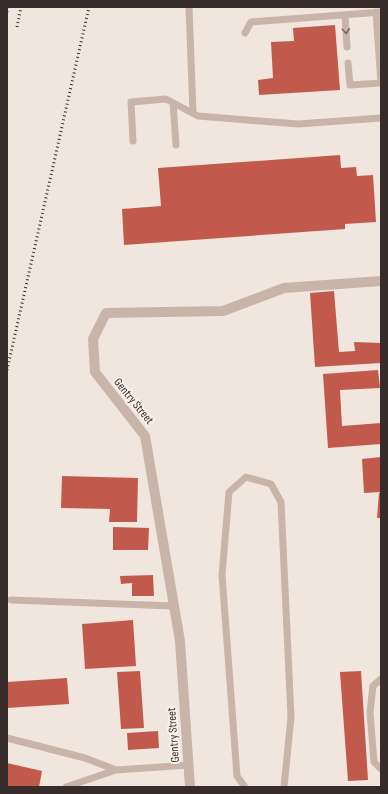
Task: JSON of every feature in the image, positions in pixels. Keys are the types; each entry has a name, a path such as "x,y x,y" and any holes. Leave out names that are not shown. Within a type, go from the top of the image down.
{"street":[{"name":"Gentry Street","path":"190,787 180,641 146,436 95,372 93,339 106,313 223,311 284,288 381,281"}],"lane":[{"path":"189,7 193,113"},
{"path":"245,33 251,22 379,12 381,83 350,85 348,63"},
{"path":"345,15 347,47"},
{"path":"133,141 131,102 166,99 198,116 298,124 381,118"},
{"path":"173,103 176,145"},
{"path":"245,787 237,776 222,575 229,492 246,477 271,484 281,502 291,717 284,787"},
{"path":"11,600 174,606"},
{"path":"381,679 373,686 370,712 374,762 381,769"},
{"path":"7,738 85,758 116,770"},
{"path":"66,787 116,770 188,764"}],"building":[{"path":"335,25 340,90 259,95 258,80 273,78 271,42 294,41 293,28"},
{"path":"340,155 341,168 356,167 357,176 373,175 376,222 345,224 345,229 124,245 122,209 161,206 158,168"},
{"path":"334,291 339,352 355,351 354,342 381,343 381,363 315,367 310,293"},
{"path":"378,370 380,388 340,390 342,426 381,423 381,444 328,448 323,374"},
{"path":"381,457 381,492 364,493 362,459"},
{"path":"62,476 138,478 137,522 109,522 110,509 61,508"},
{"path":"379,493 381,493 381,518 377,518"},
{"path":"113,527 149,528 148,550 113,550"},
{"path":"153,575 154,596 132,596 132,583 121,584 120,576"},
{"path":"133,620 136,666 85,669 82,624"},
{"path":"140,671 144,728 121,729 117,672"},
{"path":"361,671 368,780 348,781 340,672"},
{"path":"67,678 69,704 7,708 7,682"},
{"path":"158,731 159,748 128,750 127,733"},
{"path":"7,763 42,771 39,787 7,787"}],"railway":[{"path":"7,12 8,7"},
{"path":"17,27 21,7"},
{"path":"7,370 89,7"}]}
